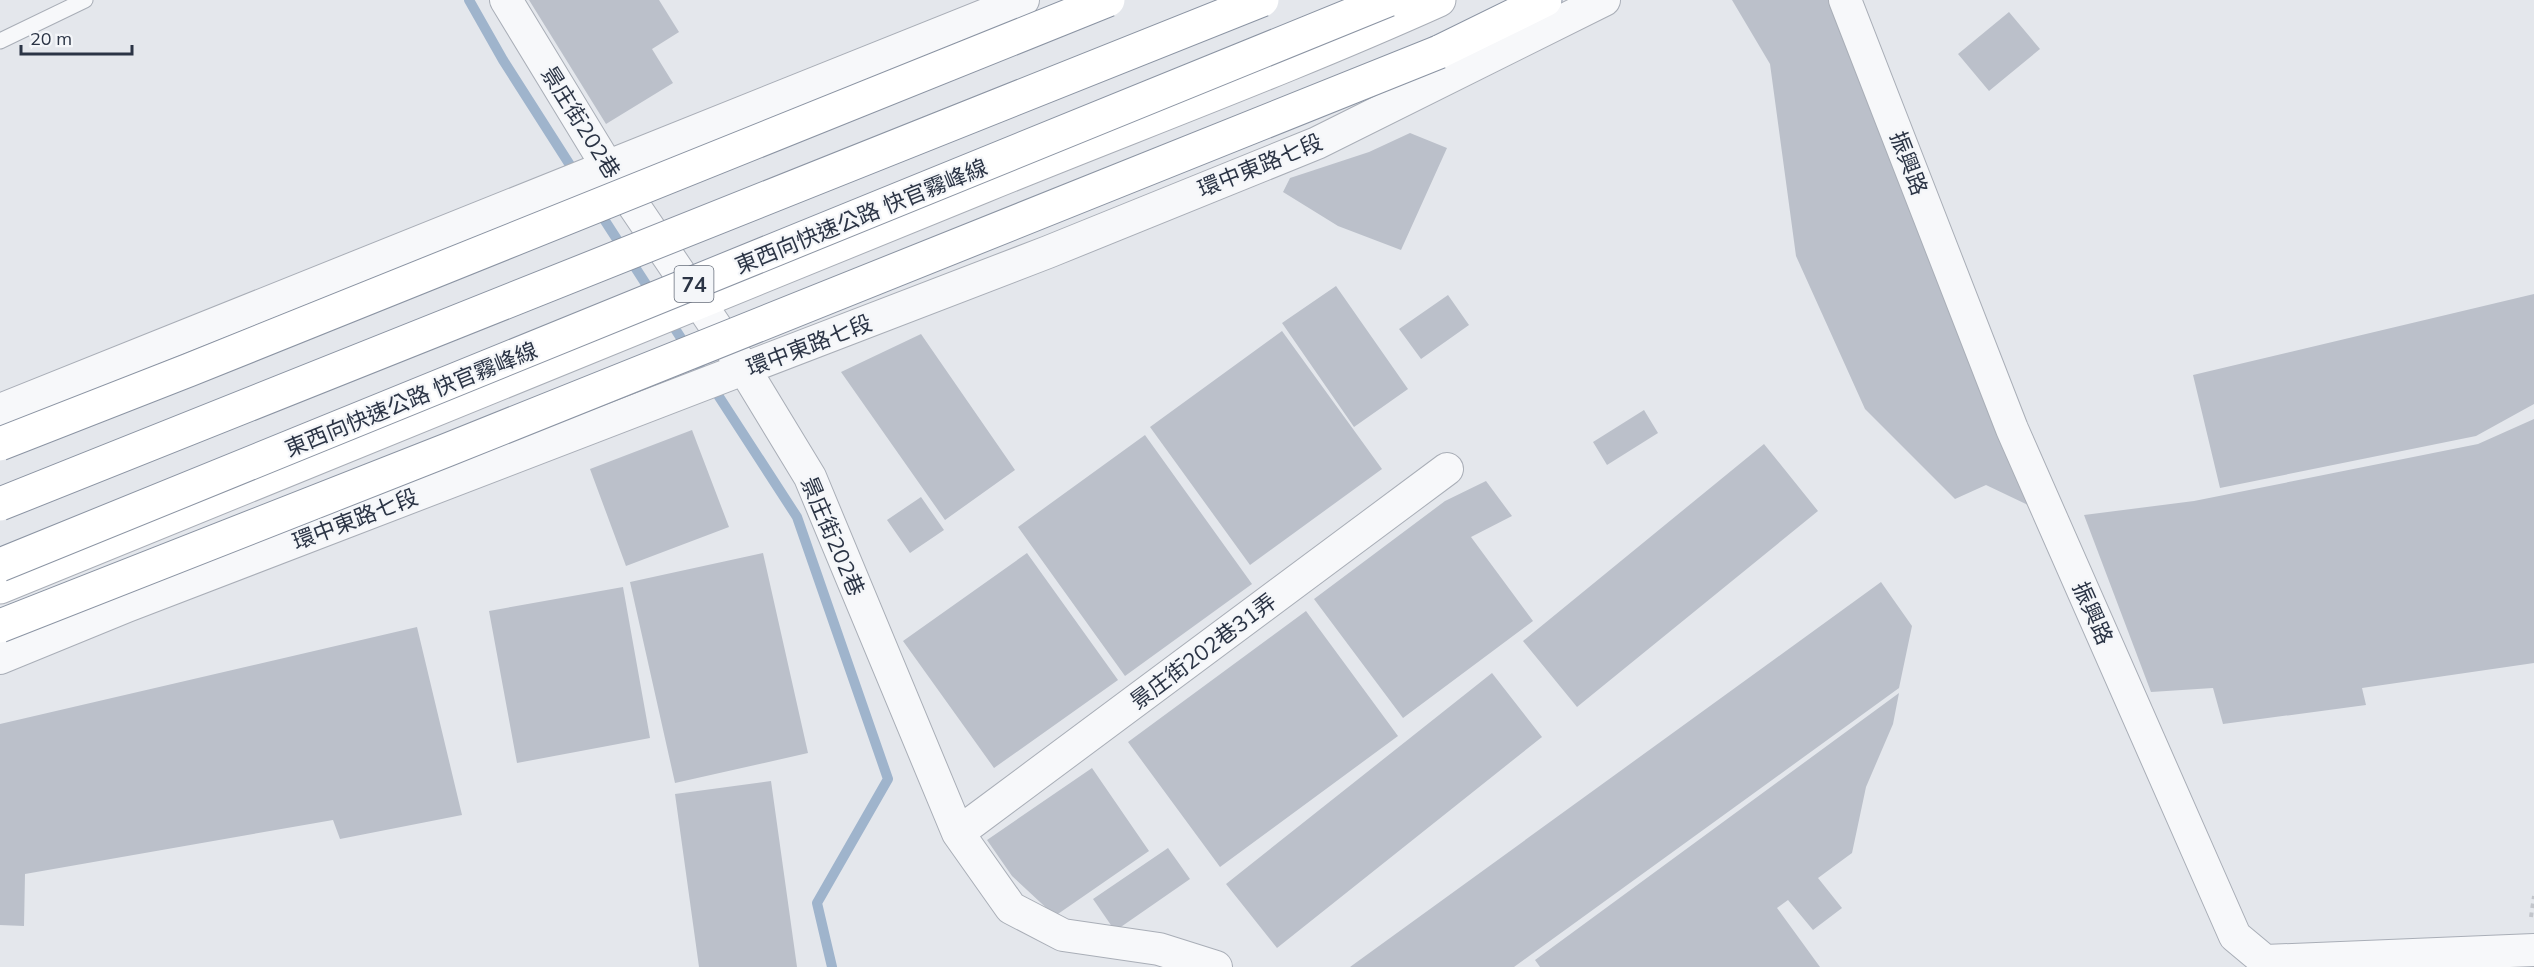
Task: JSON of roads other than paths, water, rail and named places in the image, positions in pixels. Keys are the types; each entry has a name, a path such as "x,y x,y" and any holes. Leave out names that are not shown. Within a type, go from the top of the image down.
{"main road":[{"path":"0,444 1108,0"},
{"path":"0,490 602,251 1220,0"},
{"name":"74","path":"0,504 1262,0"},
{"name":"東西向快速公路 快官霧峰線","path":"0,565 1388,0"},
{"path":"0,587 649,325 987,185 1339,45 1439,0"},
{"path":"0,626 447,450 1439,52 1545,0"}],"street":[{"name":"景庄街202巷","path":"506,0 607,166 644,234 692,307 745,370 810,477 958,833 1011,908 1063,935 1159,949 1216,967"},
{"path":"0,410 1023,0"},
{"name":"環中東路七段","path":"0,658 149,598 1048,252 1317,143 1604,0"},
{"name":"振興路","path":"1845,0 2012,429 2235,936 2265,961 2534,950"},
{"name":"景庄街202巷31弄","path":"958,833 1447,469"}],"lane":[{"path":"0,41 86,0"}],"waterway":[{"path":"469,0 503,60 577,176"},
{"path":"598,210 653,295"},
{"path":"668,318 797,517 888,779 817,903 832,967"}]}
